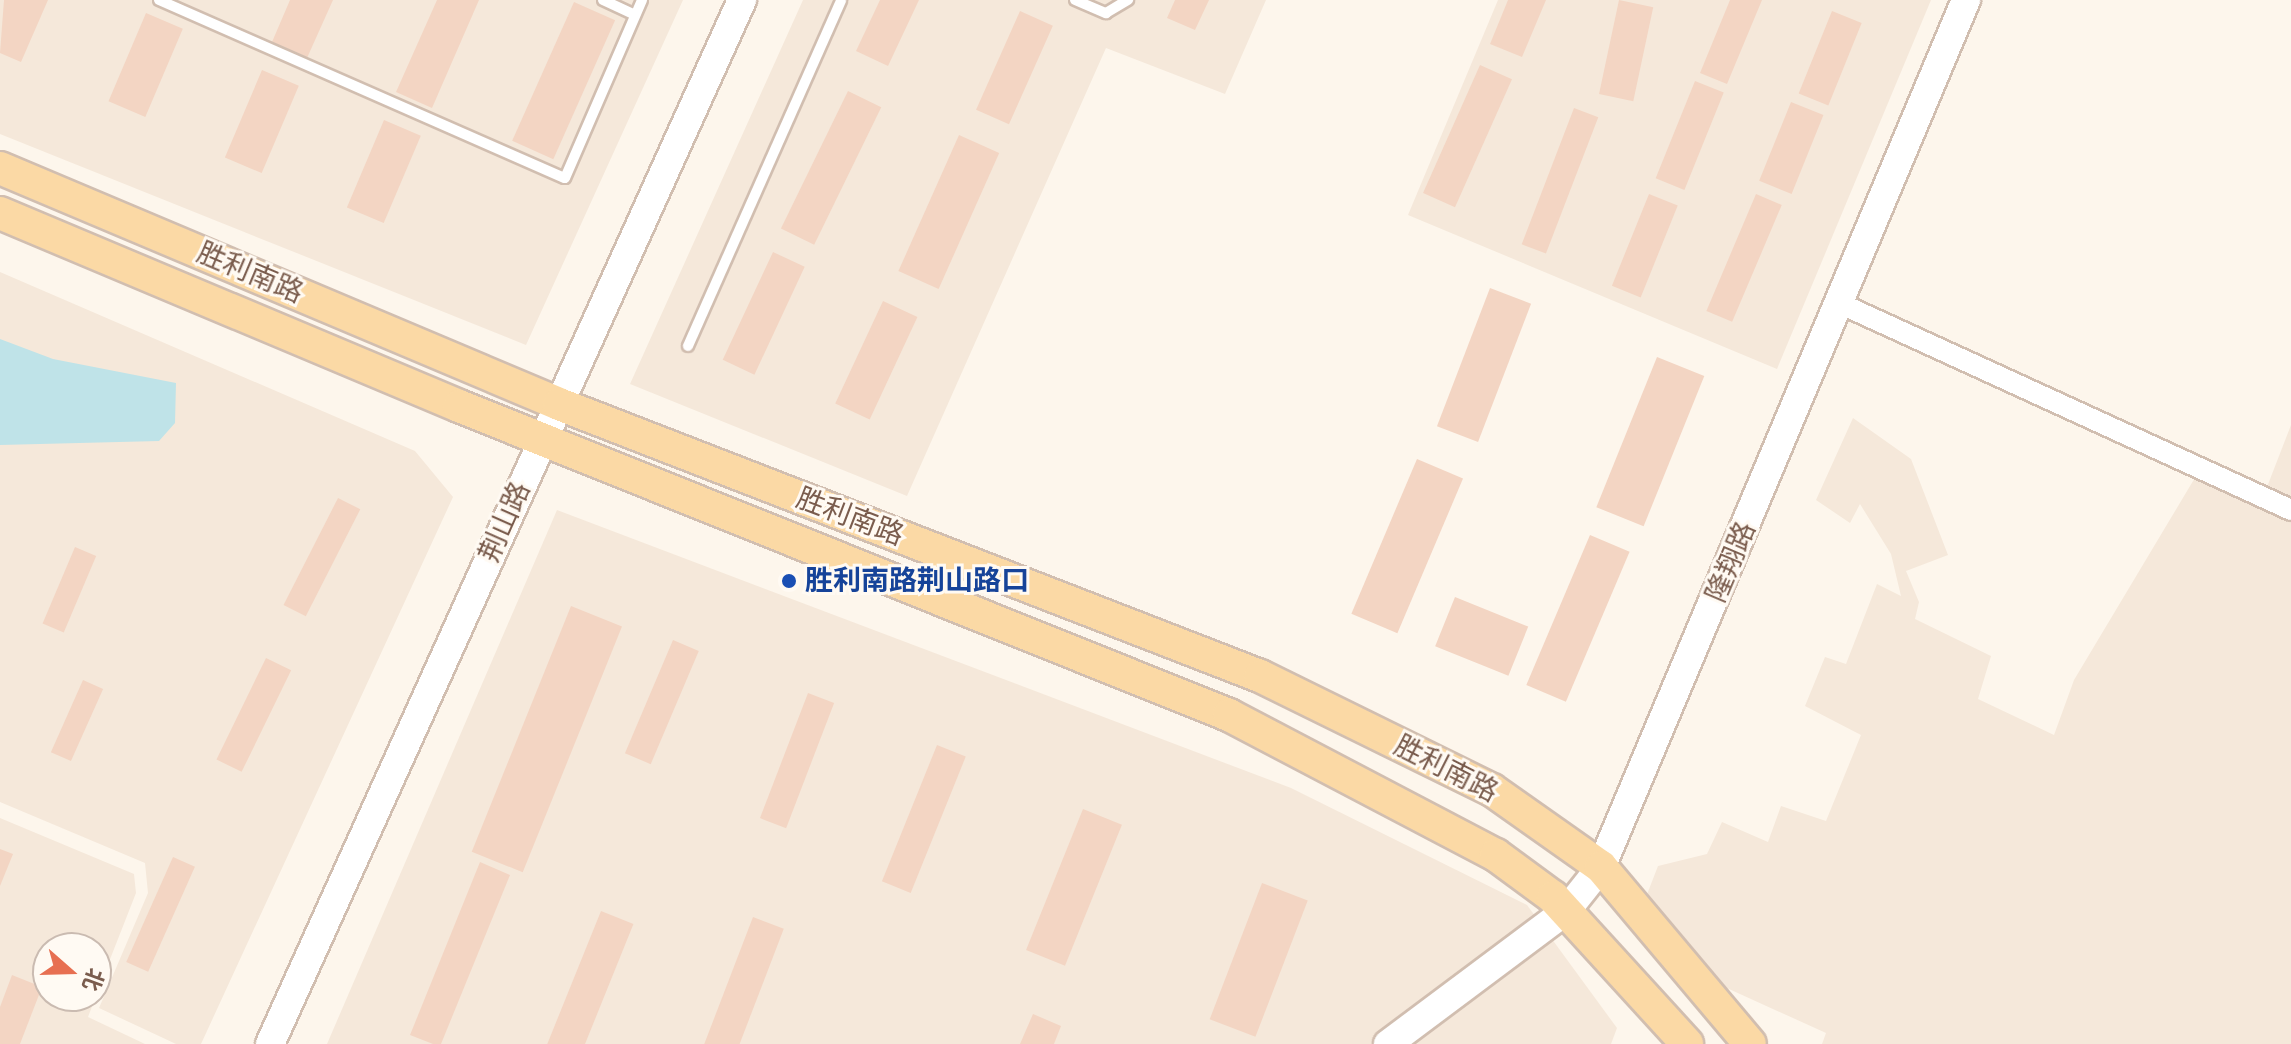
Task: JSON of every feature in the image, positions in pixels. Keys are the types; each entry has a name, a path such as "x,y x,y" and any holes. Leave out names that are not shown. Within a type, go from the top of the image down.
{"main road":[{"name":"胜利南路","path":"0,168 559,404 1260,676 1492,790 1601,867 1750,1044"},
{"name":"胜利南路","path":"0,213 542,439 1229,715 1496,855 1566,911 1687,1044"}],"street":[{"name":"荆山路","path":"270,1044 742,0"},
{"name":"隆翔路","path":"1388,1044 1566,911 1601,867 1966,0"},
{"path":"1839,303 2291,510"}],"lane":[{"path":"159,0 565,178 642,0"},
{"path":"603,0 635,15"},
{"path":"688,346 841,0"},
{"path":"1075,0 1106,13 1128,0"}],"shaded area":[{"path":"0,0 683,0 526,345 0,134"},
{"path":"803,0 1266,0 1225,94 1106,48 907,496 630,384"},
{"path":"1498,0 1931,0 1777,369 1408,215"},
{"path":"0,272 415,451 453,497 201,1044 176,1044 108,1012 112,1012 112,977 148,893 145,863 0,802"},
{"path":"1853,418 1911,459 1948,555 1906,571 1919,602 1915,619 1991,656 1978,699 2054,735 2074,680 2205,461 2267,487 2291,425 2291,1044 1822,1044 1826,1033 1718,984 1646,897 1658,866 1707,854 1722,822 1768,842 1781,806 1826,821 1861,735 1805,706 1825,657 1846,664 1877,584 1901,596 1891,554 1860,504 1850,523 1816,500"},
{"path":"557,510 1291,788 1527,905 1617,1028 1611,1044 327,1044"},
{"path":"0,818 134,874 136,893 112,954 112,932 32,932 32,1012 90,1012 88,1017 145,1044 0,1044"}],"water":[{"path":"0,339 53,359 176,383 175,423 159,441 0,445"}],"building":[{"path":"4,0 48,0 21,62 0,53"},
{"path":"290,0 333,0 307,58 272,42"},
{"path":"437,0 479,0 432,108 396,92"},
{"path":"880,0 919,0 888,66 856,51"},
{"path":"1175,0 1209,0 1195,30 1167,18"},
{"path":"1508,0 1546,0 1522,57 1490,44"},
{"path":"1619,0 1653,7 1633,101 1599,94"},
{"path":"1730,0 1762,0 1727,84 1700,73"},
{"path":"574,2 615,20 553,159 512,141"},
{"path":"1020,11 1053,26 1009,124 976,110"},
{"path":"1832,11 1862,23 1828,106 1799,94"},
{"path":"146,13 183,29 145,117 108,101"},
{"path":"1480,65 1512,79 1455,207 1423,193"},
{"path":"262,70 299,86 262,173 225,157"},
{"path":"1695,81 1724,93 1684,190 1656,178"},
{"path":"848,91 881,107 814,245 781,229"},
{"path":"1791,102 1823,115 1792,194 1759,181"},
{"path":"1574,108 1598,117 1546,254 1522,244"},
{"path":"384,120 421,136 384,223 347,207"},
{"path":"959,135 999,153 939,289 898,271"},
{"path":"1649,194 1678,206 1641,297 1612,286"},
{"path":"1756,194 1782,205 1732,322 1706,311"},
{"path":"773,252 805,267 754,375 723,360"},
{"path":"1490,288 1531,304 1478,442 1437,426"},
{"path":"883,301 917,317 870,419 835,403"},
{"path":"1657,357 1704,376 1644,526 1596,507"},
{"path":"1417,459 1463,479 1397,633 1351,614"},
{"path":"338,498 360,509 306,616 284,605"},
{"path":"1590,535 1630,552 1566,702 1526,685"},
{"path":"75,547 96,556 64,632 43,623"},
{"path":"1455,597 1528,627 1508,676 1435,646"},
{"path":"571,606 622,627 523,872 472,852"},
{"path":"673,640 699,651 651,764 625,753"},
{"path":"266,658 291,670 242,772 216,760"},
{"path":"83,680 103,689 71,761 51,752"},
{"path":"808,693 834,703 786,828 760,818"},
{"path":"937,745 966,757 911,893 882,881"},
{"path":"1083,809 1122,825 1065,966 1026,950"},
{"path":"0,849 13,854 0,886"},
{"path":"173,857 195,867 148,972 126,962"},
{"path":"480,862 510,875 441,1044 433,1044 410,1035"},
{"path":"1262,883 1308,901 1255,1037 1210,1019"},
{"path":"601,911 633,924 585,1044 547,1044"},
{"path":"753,917 784,929 740,1044 704,1044"},
{"path":"12,975 32,983 32,1012 20,1044 0,1044 0,1007"},
{"path":"1033,1014 1061,1026 1054,1044 1020,1044"}],"place":[{"name":"胜利南路荆山路口","path":"789,581"}]}
